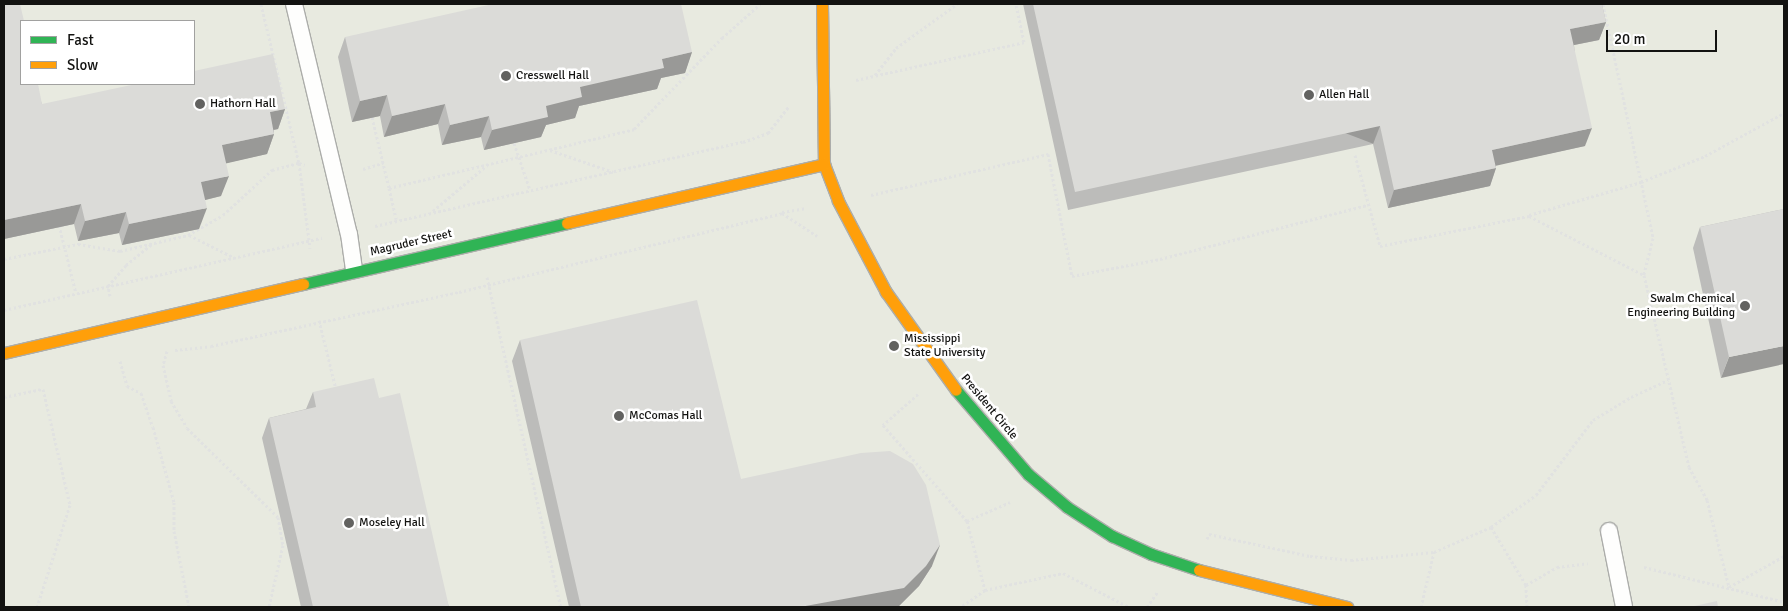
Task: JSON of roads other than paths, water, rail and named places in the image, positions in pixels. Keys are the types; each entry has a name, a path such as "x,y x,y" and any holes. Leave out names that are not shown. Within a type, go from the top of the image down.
{"street":[{"name":"President Circle","path":"822,4 821,86 824,164 838,201 860,248 908,326 957,392 1028,474 1067,507 1112,536 1192,568 1347,607"},
{"name":"Magruder Street","path":"4,353 310,280 824,164"}],"lane":[{"path":"294,4 349,234 354,270"},
{"path":"1610,530 1624,607"}],"place":[{"name":"Cresswell Hall","path":"506,76"},
{"name":"Allen Hall","path":"1309,95"},
{"name":"Hathorn Hall","path":"200,104"},
{"name":"Swalm Chemical Engineering Building","path":"1745,306"},
{"name":"Mississippi State University","path":"894,346"},
{"name":"McComas Hall","path":"619,416"},
{"name":"Moseley Hall","path":"349,523"}]}
